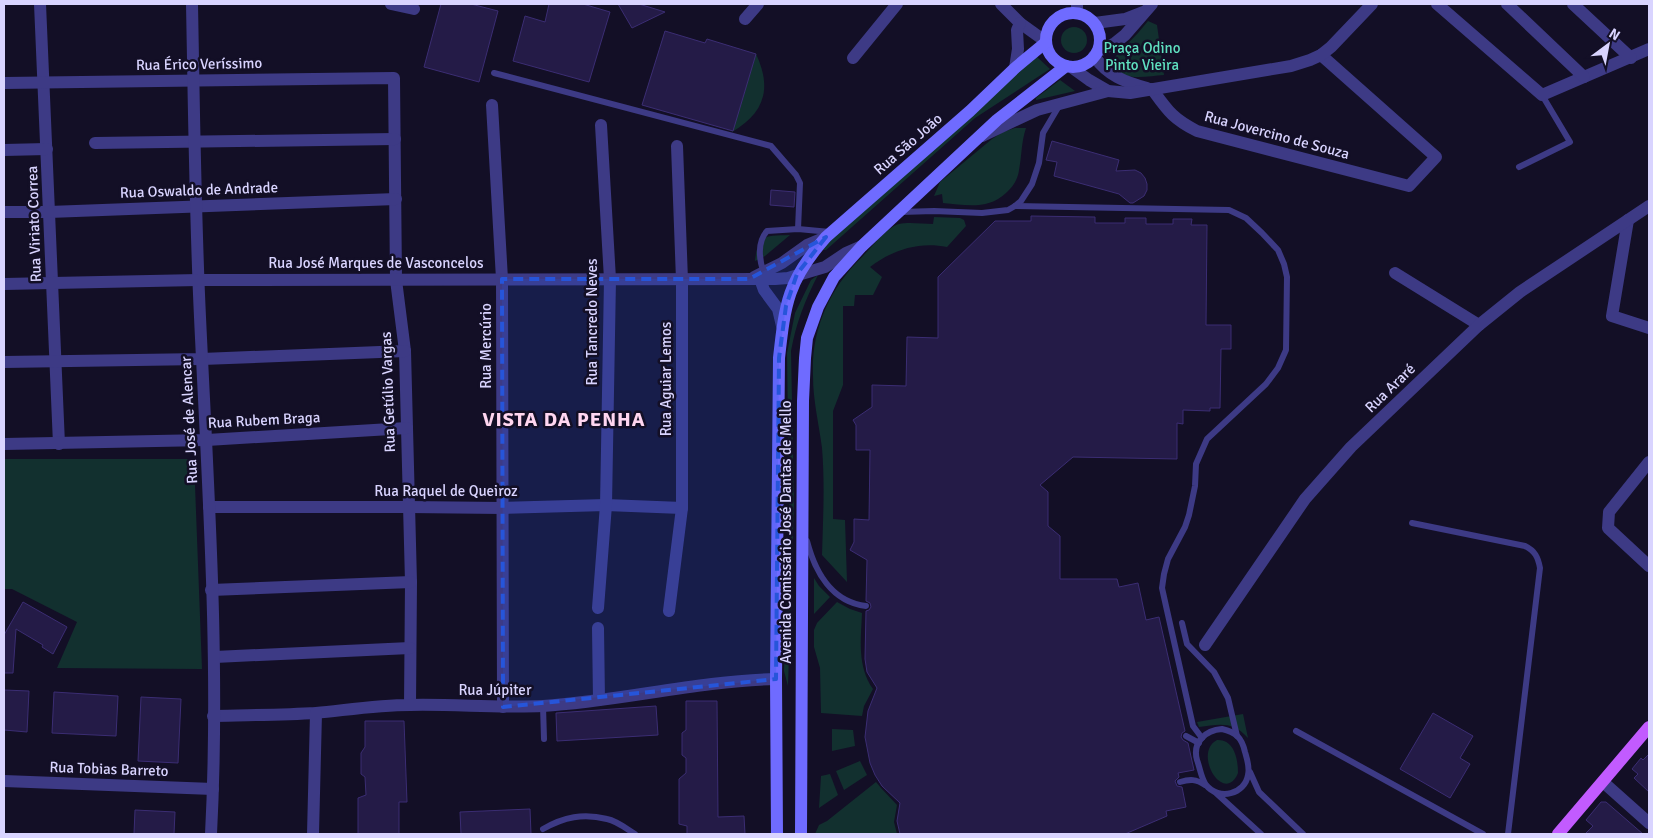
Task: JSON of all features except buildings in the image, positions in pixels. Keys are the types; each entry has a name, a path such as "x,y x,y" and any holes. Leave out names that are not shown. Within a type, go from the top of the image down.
{"main road":[{"path":"862,246 997,120 1068,66 1086,63 1095,54 1100,38 1094,23 1077,8 1052,22 1048,28 1045,42 1052,58 1068,66"},
{"name":"Rua São João","path":"797,274 828,235 970,111 1045,42"},
{"name":"Avenida Comissário José Dantas de Mello","path":"801,834 803,401 807,338 818,306 834,277 862,246"},
{"name":"Avenida Comissário José Dantas de Mello","path":"777,834 776,679 779,358 782,326 790,291 797,274"},
{"path":"1558,834 1649,727"}],"street":[{"name":"Rua Viriato Correa","path":"40,4 42,82 57,362 59,444"},
{"name":"Rua José de Alencar","path":"192,4 195,206 207,440 211,590 215,657 211,834"},
{"path":"391,4 414,8"},
{"path":"746,19 758,4"},
{"path":"853,58 896,4"},
{"path":"1001,4 1020,23 1045,42"},
{"path":"978,139 1037,110 1108,91 1130,93 1291,66 1321,55 1343,36 1372,4"},
{"path":"1437,4 1542,95 1631,58 1649,48"},
{"path":"1507,4 1584,77"},
{"path":"1573,4 1631,58"},
{"path":"1149,7 1125,35 1095,54 1105,70 1115,77 1126,83 1152,89"},
{"path":"1094,23 1125,19 1149,7"},
{"path":"1015,68 1018,49 1017,30 1020,23"},
{"name":"Rua Jovercino de Souza","path":"1152,89 1180,123 1197,131 1409,186 1436,157 1321,55"},
{"path":"1068,66 1108,91"},
{"name":"Rua Érico Veríssimo","path":"4,83 394,78"},
{"name":"Rua Getúlio Vargas","path":"394,78 396,280 405,350 411,582 410,705"},
{"name":"Rua Mercúrio","path":"492,105 502,279 503,707"},
{"name":"Rua Tancredo Neves","path":"598,608 606,505 610,279 601,126"},
{"path":"95,143 395,140"},
{"name":"Rua Aguiar Lemos","path":"669,611 682,508 682,280 677,146"},
{"path":"4,150 47,149"},
{"name":"Rua Oswaldo de Andrade","path":"4,212 396,199"},
{"name":"Rua Araré","path":"1205,644 1305,499 1352,447 1479,325 1520,292 1649,206"},
{"path":"1628,220 1612,316 1649,328"},
{"name":"Rua José Marques de Vasconcelos","path":"758,277 782,263 807,244 828,235"},
{"name":"Rua José Marques de Vasconcelos","path":"4,284 198,280 682,280 758,277 782,279 825,267 846,253 862,246"},
{"path":"1395,273 1479,325"},
{"path":"758,277 764,290 778,309 782,326"},
{"path":"4,362 202,360 405,350"},
{"name":"Rua Rubem Braga","path":"4,444 207,440 407,428"},
{"path":"1649,462 1609,512 1608,528 1649,566"},
{"name":"Rua Raquel de Queiroz","path":"209,507 408,506 503,508 606,505 682,508"},
{"path":"211,590 411,582"},
{"path":"598,628 599,700"},
{"path":"215,657 410,648"},
{"name":"Rua Júpiter","path":"213,716 316,713 410,705 543,706 599,700 657,690 776,679"},
{"path":"313,834 316,713"},
{"name":"Rua Tobias Barreto","path":"4,781 213,789"},
{"path":"1603,782 1649,823"}],"lane":[{"path":"494,73 771,146 793,171 800,183 798,229"},
{"path":"1519,167 1570,142 1542,95"},
{"path":"899,212 934,210 982,212 1008,210 1015,206 1027,194 1032,184 1039,163 1044,130 1061,104"},
{"path":"1015,206 1229,210 1246,218 1262,233 1278,250 1284,264 1287,277 1286,350 1278,368 1266,384 1208,439 1196,464 1195,486 1187,521 1168,560 1164,574 1162,588 1189,708 1194,726 1201,740"},
{"path":"758,277 760,250 765,232 798,229 828,235"},
{"path":"802,508 805,536 809,551 820,575 840,598 866,606"},
{"path":"1412,523 1525,546 1531,549 1539,561 1540,568 1508,834"},
{"path":"1182,623 1187,644 1214,672 1228,698 1238,736"},
{"path":"543,706 544,739"},
{"path":"1249,768 1246,782 1235,792 1227,794 1210,789 1203,780 1196,755 1201,740 1206,734 1222,729 1238,736 1243,742 1249,768 1258,792 1304,834"},
{"path":"1296,732 1483,834"},
{"path":"1186,736 1201,740"},
{"path":"1180,782 1190,779 1197,780 1210,789 1261,834"},
{"path":"542,829 557,821 576,816 608,819 635,834"}],"highlighted area":[{"path":"826,237 797,274 786,306 779,358 776,679 503,707 502,279 749,279"}],"green space":[{"name":"Praça Odino Pinto Vieira","path":"1148,21 1157,25 1164,75 1126,76 1116,70 1112,64 1113,59"},
{"path":"1074,27 1083,31 1087,40 1083,49 1074,53 1065,49 1061,40 1065,31"},
{"path":"756,54 764,78 762,99 752,117 732,132"},
{"path":"1036,56 1050,69 975,118 826,250 821,250 837,233"},
{"path":"1060,80 1075,91 1036,100 1036,98"},
{"path":"1015,128 1026,128 1018,177 1006,193 992,202 976,205 943,203 942,194 934,196 940,182 992,139 1003,132"},
{"path":"934,217 960,218 964,220 966,226 947,247 926,245 906,248 878,261 870,267 882,277 873,295 855,295 854,306 843,306 843,385 833,411 833,519 845,520 847,582 822,555 823,461 814,394 813,359 815,342 824,311 831,297 850,269 884,233 899,224 933,224"},
{"path":"790,235 765,256 755,261 758,245 765,238 769,236"},
{"path":"818,275 802,312 791,351 794,503 788,686 784,671 789,504 787,353 795,313 811,280"},
{"path":"4,459 194,459 202,669 57,668 77,622 12,589 4,589"},
{"path":"814,578 830,597 814,614"},
{"path":"837,602 862,613 862,662 864,671 873,689 864,706 862,716 821,713 820,668 814,647 814,630 817,623"},
{"path":"1243,714 1248,738 1231,726 1199,727 1197,722"},
{"path":"832,729 853,730 855,746 832,751"},
{"path":"1217,740 1231,746 1236,756 1238,773 1232,782 1225,784 1213,774 1209,765 1208,755 1210,747"},
{"path":"860,761 867,775 844,790 836,771"},
{"path":"830,774 838,795 819,808 821,776"},
{"path":"876,782 897,805 894,822 897,834 815,834 819,825 827,821"}],"district":[{"name":"VISTA DA PENHA","path":"564,419"}]}
